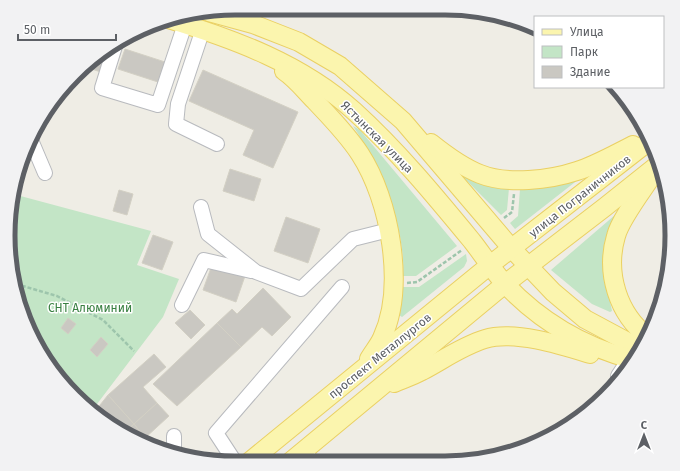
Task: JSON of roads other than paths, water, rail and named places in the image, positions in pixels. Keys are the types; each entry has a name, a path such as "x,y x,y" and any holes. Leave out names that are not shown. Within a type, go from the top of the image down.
{"main road":[{"path":"220,15 253,24 299,42 340,66 403,121 452,160 481,175 515,180 538,179 577,171 643,141"},
{"name":"Ястынская улица","path":"179,23 253,48 314,79 353,110 383,140 419,180 505,284 539,316 581,342 623,365"},
{"path":"253,48 291,76 340,127 361,155 371,175 389,230 394,268 390,310 382,338 359,373"},
{"path":"403,121 512,249 553,292 585,319 635,346"},
{"name":"улица Пограничников","path":"512,249 645,144"},
{"name":"улица Пограничников","path":"528,266 654,168"},
{"path":"643,332 630,320 619,302 611,265 616,235 632,206 655,171"},
{"name":"проспект Металлургов","path":"256,456 490,265 512,249"},
{"name":"проспект Металлургов","path":"308,456 375,392 528,266"},
{"path":"375,392 421,372 459,349 486,338 507,336 534,340 623,365"}],"lane":[{"path":"113,52 102,88 158,105 185,24"},
{"path":"203,30 178,104 176,124 217,144"},
{"path":"34,147 44,174"},
{"path":"201,207 208,234 256,272"},
{"path":"182,305 204,260 256,272 301,289 353,239 389,230"},
{"path":"231,456 216,432 342,288"}],"park label":[{"name":"СНТ Алюминий","path":"90,308"}]}
